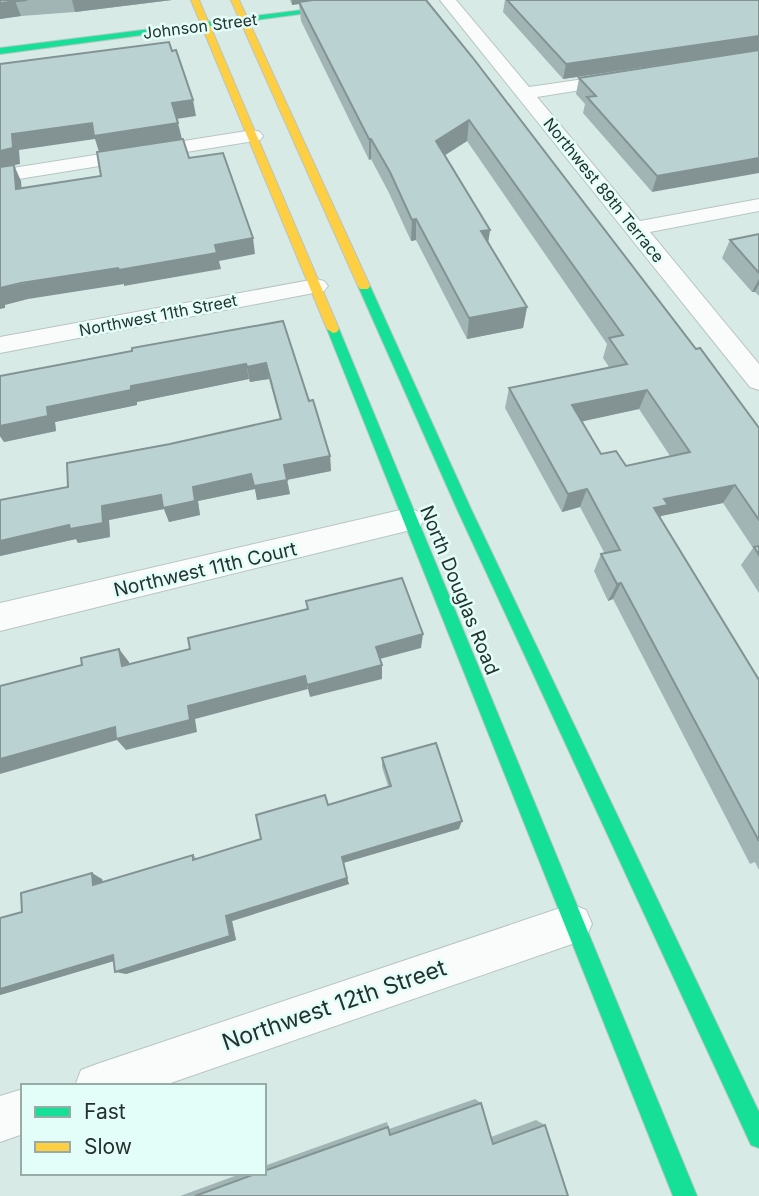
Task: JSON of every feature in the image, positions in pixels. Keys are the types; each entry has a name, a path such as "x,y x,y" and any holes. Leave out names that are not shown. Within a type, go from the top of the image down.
{"main road":[{"name":"Johnson Street","path":"240,10 331,0"},
{"name":"Johnson Street","path":"0,44 199,13 401,0"},
{"name":"North Douglas Road","path":"240,10 464,509 759,1137"},
{"name":"Johnson Street","path":"0,51 199,13"},
{"name":"North Douglas Road","path":"199,13 316,286 572,924 685,1196"}],"street":[{"name":"Northwest 89th Terrace","path":"448,0 759,381"},
{"path":"526,93 635,76"},
{"path":"0,176 253,136"},
{"path":"635,229 759,205"},
{"name":"Northwest 11th Street","path":"0,345 316,286"},
{"name":"Northwest 11th Court","path":"0,617 410,520"},
{"name":"Northwest 12th Street","path":"103,1084 572,924"},
{"path":"0,1119 21,1112"}],"building":[{"path":"0,0 27,0 0,3"},
{"path":"426,0 696,349 700,348 759,428 759,520 735,485 664,499 668,505 654,508 759,680 759,841 621,583 617,584 601,554 620,550 587,489 568,494 509,388 627,364 609,338 623,335 469,120 436,141 490,230 481,231 527,307 469,318 416,219 412,220 390,172 369,139 299,2","holes":["647,390 690,452 626,466 616,451 601,454 572,405"]},
{"path":"507,0 759,0 759,36 566,64"},
{"path":"169,42 172,51 176,50 193,100 172,103 178,123 94,136 92,123 12,134 13,148 0,151 0,64"},
{"path":"759,50 759,158 657,176 587,97 596,96 579,78"},
{"path":"183,139 189,158 223,153 253,238 215,245 217,253 0,288 0,167 14,165 16,189 101,176 97,152"},
{"path":"759,234 759,273 730,240"},
{"path":"283,321 309,401 313,400 330,456 284,465 287,480 254,486 251,474 193,487 195,501 163,508 161,495 102,506 103,523 70,529 69,525 0,541 0,500 68,487 67,463 170,444 281,419 266,363 247,367 246,364 131,386 131,390 47,407 48,416 0,426 0,376 132,351 132,348"},
{"path":"402,578 423,634 376,647 382,665 307,685 305,676 188,706 190,720 116,739 115,727 0,759 0,686 82,665 81,658 119,649 122,666 190,649 188,638 308,609 306,601"},
{"path":"436,743 462,821 342,857 347,878 226,916 230,936 115,972 113,955 0,989 0,918 22,912 21,893 92,873 93,885 193,855 193,860 261,839 256,815 325,795 328,805 391,786 382,758"},
{"path":"481,1103 493,1144 545,1125 568,1196 195,1196 253,1175 266,1175 266,1170 388,1127 390,1135"}],"traffic: fast":[{"path":"0,51 401,0"},
{"path":"364,286 464,509 759,1137"},
{"path":"333,329 685,1196"}],"traffic: slow":[{"path":"195,0 333,329"},
{"path":"235,0 364,286"}]}
